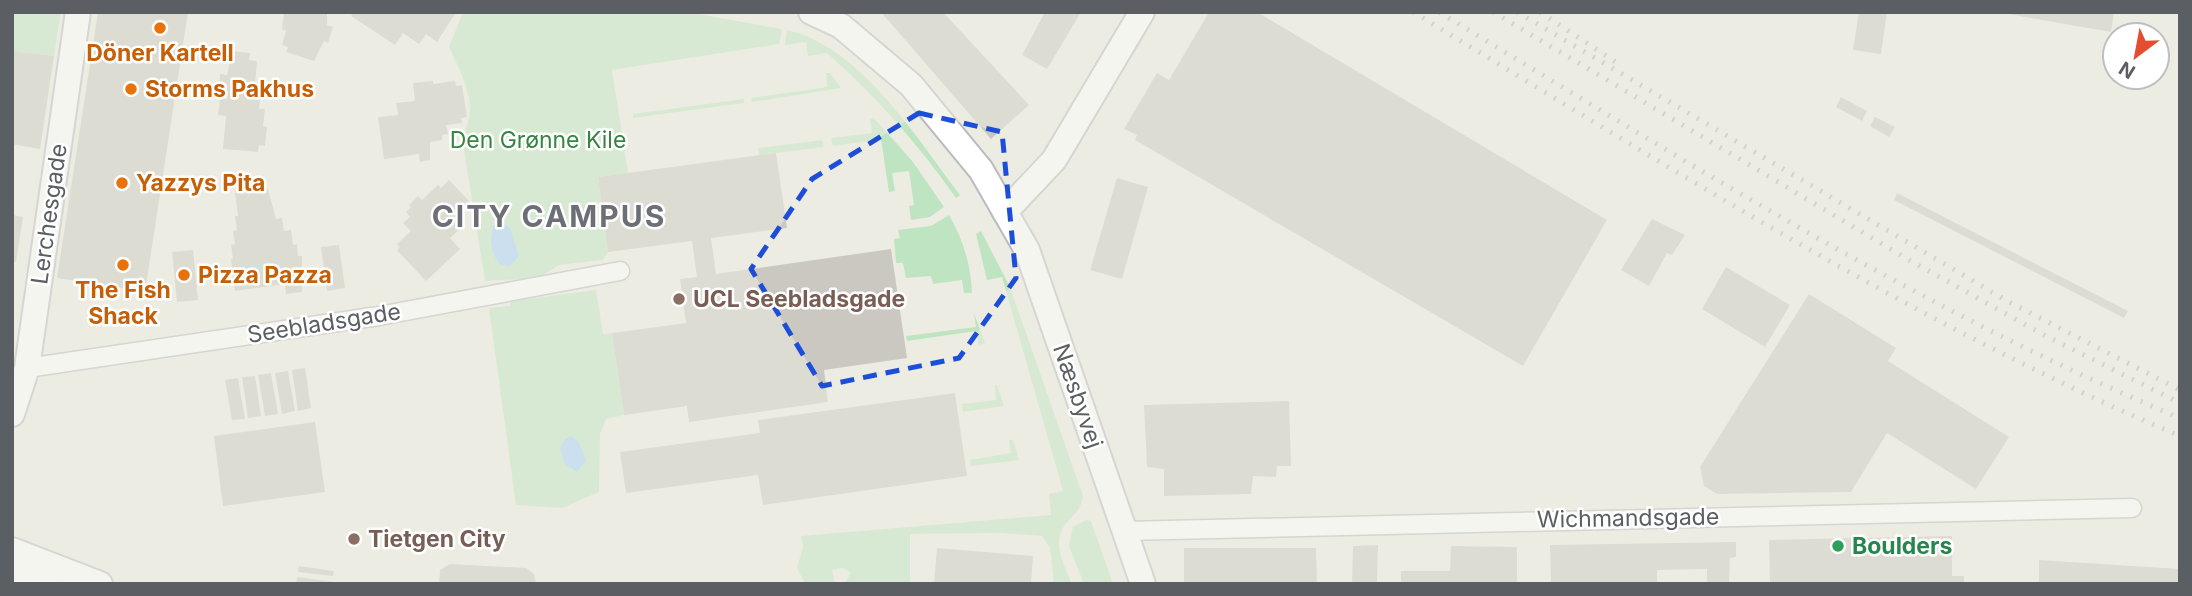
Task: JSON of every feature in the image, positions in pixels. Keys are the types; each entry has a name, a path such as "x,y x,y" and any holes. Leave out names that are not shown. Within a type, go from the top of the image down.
{"street":[{"name":"Lerchesgade","path":"12,414 27,368 79,12"},
{"path":"1005,212 1054,160 1142,12"},
{"name":"Næsbyvej","path":"815,13 862,41 911,85 981,170 1027,250 1143,584"},
{"name":"Seebladsgade","path":"27,368 379,316 620,271"},
{"name":"Wichmandsgade","path":"1124,531 2132,508"},
{"path":"12,550 100,584"},
{"path":"12,570 49,584"}],"highlighted area":[{"path":"919,113 1002,132 1016,278 959,358 822,386 751,269 812,179"}],"green space":[{"path":"12,12 61,12 54,56 12,51"},
{"name":"Den Grønne Kile","path":"463,12 687,12 782,29 779,44 612,70 628,173 598,177 608,252 603,260 559,265 538,278 485,281 462,137 470,114 469,103 464,81 449,47"},
{"path":"787,30 814,40 863,74 885,97 960,195 956,198 896,122 827,53 808,56 806,42 785,45"},
{"path":"826,73 830,73 841,88 752,102 751,98 827,87"},
{"path":"744,99 744,103 633,118 633,114"},
{"path":"874,118 913,162 944,207 930,217 911,220 909,206 914,205 909,171 892,173 895,191 889,192 881,139 833,146 831,138 872,133 870,119"},
{"path":"822,140 824,147 759,155 758,148"},
{"path":"949,215 965,252 972,293 964,293 962,280 933,284 931,276 906,278 903,263 896,263 894,239 900,238 898,230 931,226"},
{"path":"981,231 1010,287 1083,496 1079,509 1063,527 1059,543 1072,584 1054,584 1050,548 1042,536 1001,533 910,534 910,584 844,584 851,573 843,568 832,570 835,584 805,584 797,568 803,547 801,536 1051,515 1049,494 1063,491 1002,277 987,280 976,234"},
{"path":"596,290 603,334 612,333 624,415 606,419 600,434 599,492 562,508 516,505 489,308 510,306 511,301"},
{"path":"974,313 985,343 979,345 976,331 907,341 906,336 976,327"},
{"path":"995,385 1004,406 963,412 962,404 996,400"},
{"path":"1009,440 1013,440 1019,460 971,466 970,460 1011,453"},
{"path":"1086,520 1091,521 1113,584 1084,584 1069,546 1073,527"}],"water":[{"path":"501,221 510,228 519,256 510,266 501,265 491,246 494,224"},
{"path":"571,436 579,442 586,461 577,472 565,464 560,448 564,440"}],"building":[{"name":"Storms Pakhus","path":"98,12 188,12 145,292 57,278"},
{"path":"284,12 327,12 327,25 333,27 328,43 324,41 314,61 286,52 288,47 282,45 286,31 282,29"},
{"path":"354,12 456,12 437,42 426,34 419,44 403,33 395,45 351,16"},
{"path":"881,12 943,12 1029,105 991,139"},
{"path":"1045,12 1081,12 1047,69 1022,55"},
{"path":"1209,12 1257,12 1607,220 1523,366 1135,140 1137,135 1124,129 1157,73 1169,80"},
{"path":"1859,12 1887,12 1881,54 1853,50"},
{"path":"1997,12 2114,12 2113,21 2101,21 2101,30"},
{"path":"12,51 54,56 40,149 12,144"},
{"path":"232,51 250,53 249,60 257,61 255,85 261,85 259,109 265,109 263,126 267,127 265,146 259,145 258,152 223,149 226,116 218,115 220,98 227,99 228,92 219,91 220,74 227,75"},
{"path":"433,81 433,84 455,81 456,86 462,85 467,117 461,118 462,123 446,125 448,134 442,135 442,140 430,142 430,160 420,162 419,154 384,159 378,117 398,115 396,103 415,101 413,83"},
{"path":"1841,97 1867,111 1862,121 1836,107"},
{"path":"1875,117 1895,127 1889,137 1870,126"},
{"path":"776,153 787,228 711,238 716,274 891,249 907,358 824,370 828,402 689,422 687,406 624,415 612,333 686,323 680,279 697,277 692,241 608,252 598,177"},
{"path":"1117,178 1148,187 1122,279 1090,270"},
{"path":"449,180 469,201 455,215 464,225 450,238 460,249 426,281 397,250 400,247 397,244 411,231 403,223 410,217 406,212 411,207 409,205 418,196 422,200 438,185 441,188"},
{"path":"268,189 276,219 282,218 284,231 291,230 293,245 297,244 298,256 302,256 302,292 286,294 285,284 235,291 231,245 235,244 233,231 237,230 235,193"},
{"path":"1897,193 2128,311 2124,318 1894,200"},
{"path":"12,215 23,217 16,262 12,261"},
{"path":"1652,219 1685,235 1672,255 1667,253 1649,286 1621,270"},
{"path":"339,245 345,288 327,291 321,247"},
{"path":"193,250 198,300 177,302 172,252"},
{"path":"1726,267 1790,305 1765,347 1702,309"},
{"path":"1809,294 1896,348 1888,361 2009,437 1976,489 1887,433 1851,492 1717,494 1704,486 1700,467"},
{"path":"305,368 311,408 298,411 292,370"},
{"path":"288,371 295,411 282,414 275,373"},
{"path":"271,373 278,414 265,416 258,375"},
{"path":"255,376 261,416 248,418 242,377"},
{"path":"238,378 245,419 232,420 225,380"},
{"path":"955,393 967,476 763,505 758,475 626,493 620,452 760,433 758,420"},
{"path":"1289,401 1291,466 1277,466 1276,477 1253,476 1251,494 1164,496 1164,469 1147,467 1144,405"},
{"path":"315,422 325,492 223,506 214,436"},
{"path":"1952,536 1952,576 1964,576 1964,584 1770,584 1769,540"},
{"path":"1736,542 1736,557 1730,558 1729,584 1707,584 1707,569 1657,570 1657,584 1551,584 1550,545"},
{"path":"1378,545 1377,584 1352,584 1353,546"},
{"path":"1451,546 1517,547 1517,584 1401,584 1401,571 1450,571"},
{"path":"937,548 1033,556 1031,584 934,584"},
{"path":"1184,548 1316,548 1317,584 1184,584"},
{"path":"2039,560 2180,569 2180,584 2039,584"},
{"path":"450,564 526,568 534,574 536,584 439,584 440,570"},
{"path":"299,566 334,571 333,576 298,572"},
{"path":"297,577 333,582 333,584 296,584"}],"railway":[{"path":"1413,12 1694,182 1885,292 1981,343 2180,436"},
{"path":"1439,12 1710,176 1894,280 2083,375 2180,418"},
{"path":"1493,12 1909,260 2044,335 2180,403"},
{"path":"1517,12 2009,302 2180,390"},
{"path":"1540,12 1617,63"}],"place":[{"name":"Döner Kartell","path":"160,28"},
{"name":"Storms Pakhus","path":"131,89"},
{"name":"Yazzys Pita","path":"122,183"},
{"name":"The Fish Shack","path":"123,265"},
{"name":"Pizza Pazza","path":"184,275"},
{"name":"UCL Seebladsgade","path":"679,299"},
{"name":"Tietgen City","path":"354,539"},
{"name":"Boulders","path":"1838,546"}],"district":[{"name":"CITY CAMPUS","path":"549,216"}]}
